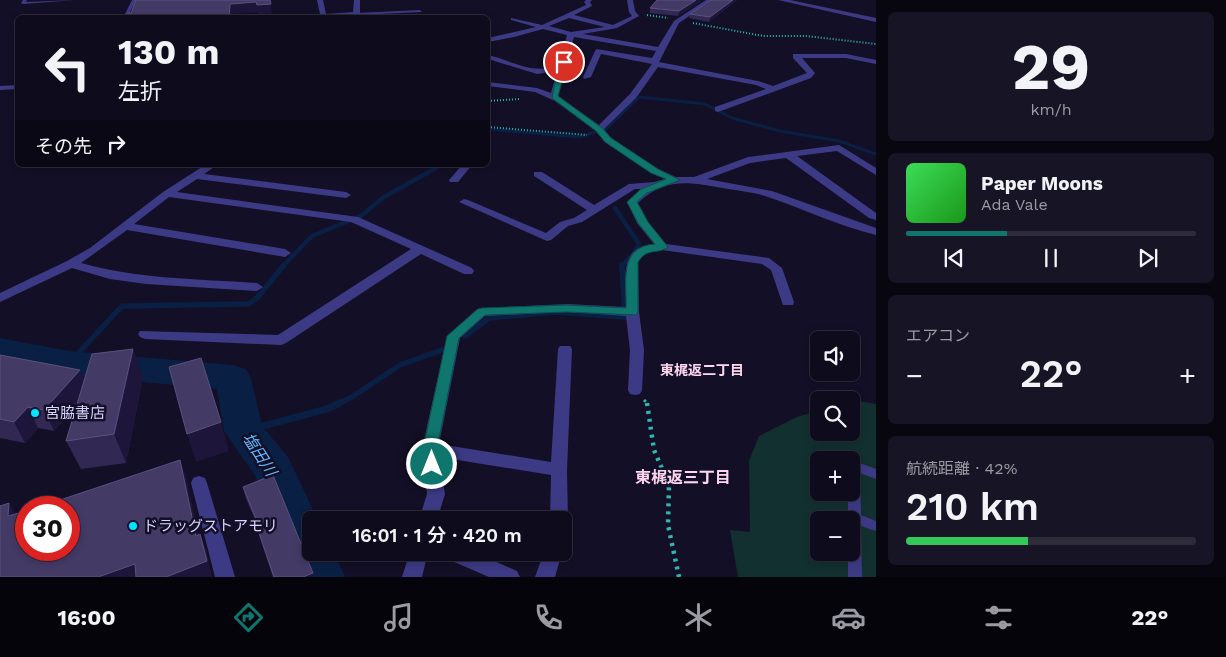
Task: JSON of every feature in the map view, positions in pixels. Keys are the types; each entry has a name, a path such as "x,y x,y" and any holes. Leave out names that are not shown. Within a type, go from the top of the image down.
{"street":[{"path":"320,0 323,15"},
{"path":"356,15 357,0"},
{"path":"490,40 517,35 569,16 590,5 586,2 589,0"},
{"path":"571,34 615,27 636,16 632,12 630,0"},
{"path":"599,129 633,96 655,63 676,22 710,0"},
{"path":"781,0 876,20"},
{"path":"569,16 615,27"},
{"path":"513,19 571,34 661,50"},
{"path":"490,58 537,72 552,70 562,65 571,34"},
{"path":"587,77 599,51 758,83 773,88"},
{"path":"718,109 812,73 796,56 846,56 876,62"},
{"path":"552,70 556,72 558,82 557,92 554,97"},
{"path":"490,84 536,90 554,97 599,129 608,140 654,171 675,180"},
{"path":"0,88 15,86"},
{"path":"695,180 748,160 840,148 876,172"},
{"path":"787,154 873,216 876,216"},
{"path":"0,298 71,264 94,250 167,194 209,167"},
{"path":"454,180 465,167"},
{"path":"538,174 594,210"},
{"path":"194,176 346,195"},
{"path":"662,247 643,223 632,202 644,191 656,185 675,180 695,180 768,193 876,232"},
{"path":"464,202 547,238 564,224 578,220 634,186 641,184 656,185"},
{"path":"167,194 354,219 468,271"},
{"path":"124,226 285,252"},
{"path":"635,390 637,350 632,312 632,262 637,254 647,248 662,247 765,261 776,268 788,302"},
{"path":"145,334 281,340 420,249"},
{"path":"71,264 110,275 146,280 257,287"},
{"path":"431,511 436,494 430,449 454,336 482,312 567,308 632,312"},
{"path":"559,511 559,470 565,349"},
{"path":"430,449 559,470"},
{"path":"199,483 225,577"},
{"path":"412,577 416,561"},
{"path":"473,561 510,577"},
{"path":"545,577 550,561"}],"lane":[{"path":"25,0 23,3 73,0"},
{"path":"126,15 134,0"},
{"path":"369,15 420,11"},
{"path":"854,511 854,466 876,474"},
{"path":"860,520 876,526"},
{"path":"855,561 855,577"}],"path":[{"path":"636,16 680,19 697,25 753,35 778,37 806,36 876,44"},
{"path":"490,127 569,134 608,140"},
{"path":"635,390 648,404 654,450 669,486 668,524 679,577"}],"green space":[{"path":"860,401 876,404 876,577 738,577 730,530 750,532 749,461 759,436 797,417 810,413 810,441 860,441"}],"building":[{"path":"136,0 270,0 271,4 257,5 256,2 230,4 229,15 127,15 131,13"},
{"path":"657,0 696,0 679,11 650,8"},
{"path":"711,0 733,0 710,17 690,14"},
{"path":"133,349 114,434 66,441 92,354"},
{"path":"0,355 80,370 44,410 28,407 14,422 0,419"},
{"path":"201,358 221,422 187,434 169,367"},
{"name":"ドラッグストアモリ","path":"180,460 196,536 200,534 207,561 166,577 136,577 135,564 98,577 0,577 0,506 9,503 8,516 15,514 15,561 80,561 80,496 72,496"},
{"path":"273,475 302,546 302,561 308,561 313,573 303,577 274,577 257,527 259,526 243,487"}],"waterway":[{"path":"490,129 579,137 606,129 639,97 705,104 732,118 780,131 839,141 876,154"},
{"path":"283,266 312,236 361,216 384,197 436,167"},
{"path":"615,208 639,244 634,253 622,266"},
{"path":"69,363 122,306 248,304 257,298 284,265"},
{"path":"465,336 489,318 555,312 625,317 622,266"},
{"name":"塩田川","path":"0,350 69,363 233,378 244,431 273,469 321,577"},
{"path":"340,403 400,365 442,350"},
{"path":"244,431 327,409 340,403"}],"place":[{"name":"宮脇書店","path":"35,413"},
{"name":"ドラッグストアモリ","path":"133,526"}],"district":[{"name":"東梶返二丁目","path":"702,370"},
{"name":"東梶返三丁目","path":"683,477"}],"route":[{"path":"432,464 430,449 454,336 482,312 567,308 632,312 632,262 637,254 647,248 662,247 643,223 632,202 644,191 656,185 675,180 654,171 608,140 599,129 554,97 557,92 558,82 556,72 552,70 564,62"}]}
